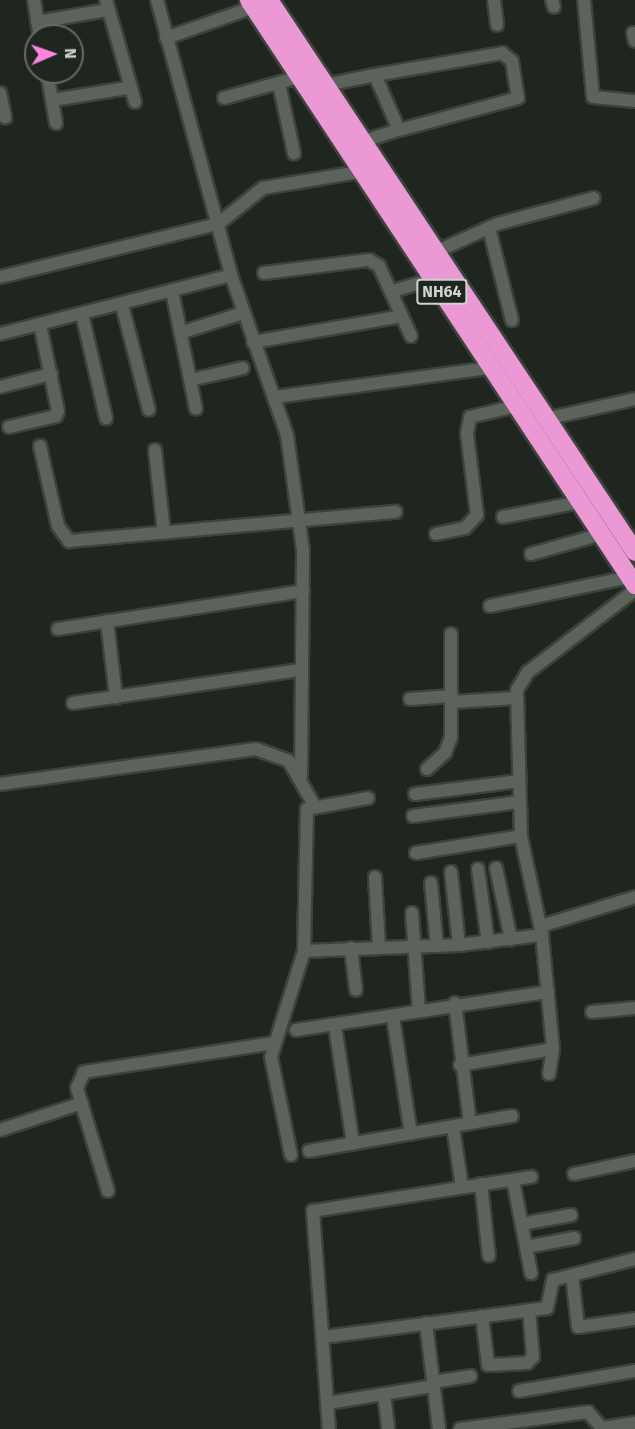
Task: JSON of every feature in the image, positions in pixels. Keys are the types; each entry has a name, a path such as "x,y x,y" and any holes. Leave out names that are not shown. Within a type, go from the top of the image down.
{"highway":[{"name":"NH64","path":"257,2 299,77 359,172 428,256 545,419 635,552"},
{"name":"NH64","path":"257,2 325,85 428,256 433,279 634,582"}],"street":[{"path":"34,0 38,22 106,5 127,88 135,102"},
{"path":"157,0 231,275 253,342 275,397 301,521 303,591 299,670 301,776"},
{"path":"494,0 497,25"},
{"path":"584,0 593,97 635,101"},
{"path":"166,38 257,2"},
{"path":"325,85 502,53 512,61 517,101 399,130 361,142"},
{"path":"375,75 399,130"},
{"path":"224,98 299,77"},
{"path":"50,84 56,123"},
{"path":"279,84 294,153"},
{"path":"53,100 127,88"},
{"path":"0,93 5,117"},
{"path":"0,277 218,224 263,188 359,172"},
{"path":"428,256 489,228 594,198"},
{"path":"489,228 512,320"},
{"path":"264,273 363,258 379,266 393,291 411,336"},
{"path":"0,334 122,305 231,275"},
{"path":"393,291 433,279"},
{"path":"172,291 196,409"},
{"path":"122,305 149,410"},
{"path":"180,333 243,313"},
{"path":"82,314 106,418"},
{"path":"253,342 402,316"},
{"path":"9,427 56,416 51,374 40,324"},
{"path":"190,380 243,368"},
{"path":"275,397 490,368"},
{"path":"0,387 51,374"},
{"path":"545,419 635,399"},
{"path":"436,534 465,528 477,515 467,433 470,417 516,406"},
{"path":"40,446 64,539 164,533 396,512"},
{"path":"155,450 164,533"},
{"path":"503,517 580,502"},
{"path":"531,554 602,534"},
{"path":"490,606 634,582"},
{"path":"549,1074 553,1049 541,930 521,836 516,698 528,672 634,582"},
{"path":"58,629 303,591"},
{"path":"107,621 116,697"},
{"path":"427,769 450,747 451,634"},
{"path":"73,703 299,670"},
{"path":"410,699 516,698"},
{"path":"0,784 256,749 290,761 301,776 314,805"},
{"path":"415,794 519,781"},
{"path":"291,1155 272,1063 273,1043 304,951 305,819 314,805 368,798"},
{"path":"413,816 520,802"},
{"path":"416,853 521,836"},
{"path":"496,868 511,939"},
{"path":"478,869 488,942"},
{"path":"451,872 459,945"},
{"path":"375,876 379,947"},
{"path":"431,883 437,946"},
{"path":"304,951 459,945 511,939 635,897"},
{"path":"412,913 411,946 419,1011"},
{"path":"351,948 356,990"},
{"path":"296,1030 393,1017 455,1003 548,992"},
{"path":"455,1003 460,1065 470,1124"},
{"path":"592,1012 635,1008"},
{"path":"393,1017 411,1134"},
{"path":"335,1026 353,1144"},
{"path":"108,1191 77,1088 84,1072 273,1043"},
{"path":"460,1065 553,1049"},
{"path":"0,1130 82,1103"},
{"path":"309,1150 512,1116"},
{"path":"453,1127 462,1187"},
{"path":"574,1174 635,1161"},
{"path":"329,1429 313,1211 531,1178"},
{"path":"513,1180 531,1273"},
{"path":"481,1184 489,1256"},
{"path":"522,1224 571,1215"},
{"path":"526,1247 574,1238"},
{"path":"324,1337 547,1308 550,1282 635,1259"},
{"path":"572,1275 578,1328 635,1320"},
{"path":"482,1316 488,1365 527,1363 533,1357 529,1310"},
{"path":"426,1323 439,1429"},
{"path":"519,1390 635,1371"},
{"path":"328,1402 384,1394 471,1376"},
{"path":"384,1394 388,1429"},
{"path":"460,1429 588,1412 602,1428 635,1423"}]}
